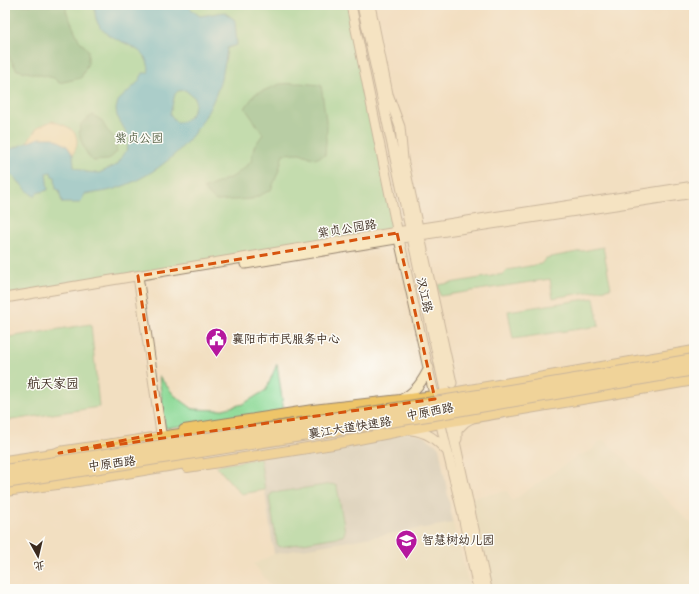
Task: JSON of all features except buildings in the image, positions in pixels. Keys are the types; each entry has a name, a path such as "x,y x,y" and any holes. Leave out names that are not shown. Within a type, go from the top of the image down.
{"highway":[{"name":"襄江大道快速路","path":"5,482 486,400 694,360"},
{"name":"襄江大道快速路","path":"5,471 694,369"},
{"path":"59,453 375,405 403,404 463,394 486,400"},
{"path":"66,482 381,430 406,423 466,413 486,400"}],"main road":[{"name":"中原西路","path":"5,461 59,453 160,433 313,410 434,396 694,351"},
{"name":"中原西路","path":"5,491 168,470 333,444 445,422 694,380"}],"street":[{"path":"345,5 354,47 361,50"},
{"name":"汉江路","path":"351,5 398,236 434,396 457,448 487,589"},
{"name":"汉江路","path":"362,5 415,233 446,394 445,422 447,451 478,589"},
{"path":"370,5 388,94 400,127 415,233 452,383"},
{"name":"紫贞公园路","path":"5,304 138,279 694,186"},
{"name":"紫贞公园路","path":"415,233 694,193"},
{"path":"138,279 160,433"},
{"name":"紫贞公园路","path":"5,298 138,279"},
{"path":"440,366 444,378 469,390"},
{"path":"402,399 412,394 420,384 428,368"},
{"path":"457,448 457,430 465,422 472,418"},
{"path":"407,430 423,432 434,438 447,451"}],"highlighted area":[{"path":"397,233 435,399 59,453 161,433 138,276"}],"shaded area":[{"path":"405,432 424,436 439,447 453,523 274,554 260,458"},
{"path":"604,440 694,526 694,589 489,589 470,498 507,491 512,501 577,456 591,451 597,443"},
{"path":"453,523 470,589 273,589 254,564 274,554"}],"green space":[{"name":"紫贞公园","path":"5,5 351,5 397,233 5,295"},
{"path":"5,5 67,5 66,11 79,40 88,50 88,63 81,78 59,83 54,78 17,70 9,57 5,37"},
{"path":"300,83 321,85 327,128 325,155 315,159 300,153 283,154 279,170 271,190 252,199 216,201 203,189 234,176 251,162 254,147 263,134 245,108 255,94 280,84"},
{"path":"93,115 101,120 107,130 115,138 117,152 108,160 92,161 80,137 79,132 82,123"},
{"path":"603,247 611,288 553,298 550,279 440,296 438,285 504,274 507,270 541,264 546,258"},
{"path":"594,298 599,326 513,339 508,311"},
{"path":"91,324 99,407 5,421 5,347 9,337"},
{"path":"277,364 284,412 165,428 159,376 174,395 193,409 219,410 243,404 266,390"},
{"path":"260,458 265,490 241,494 216,466"},
{"path":"332,484 337,486 345,532 343,536 280,547 277,544 269,497 272,493"}],"sand":[{"path":"52,121 69,128 75,134 77,138 77,145 73,155 67,146 27,142 38,127"}],"water":[{"path":"95,5 188,5 200,16 224,12 235,20 237,45 227,48 223,72 216,95 206,116 177,153 158,168 138,180 115,189 85,194 80,203 62,203 59,190 56,189 55,177 52,176 51,172 46,173 48,190 37,193 35,197 13,176 5,171 5,146 11,149 39,138 54,138 67,146 73,155 74,167 86,172 99,173 117,165 126,151 130,139 117,116 116,109 118,101 138,82 143,73 148,73 148,64 143,55 136,49 100,28 96,18","holes":["185,90 195,98 195,107 188,118 181,122 176,122 170,114 175,94 178,91"]}],"place":[{"name":"襄阳市市民服务中心","path":"216,358"},
{"name":"智慧树幼儿园","path":"406,560"}],"district":[{"name":"航天家园","path":"53,384"}]}
